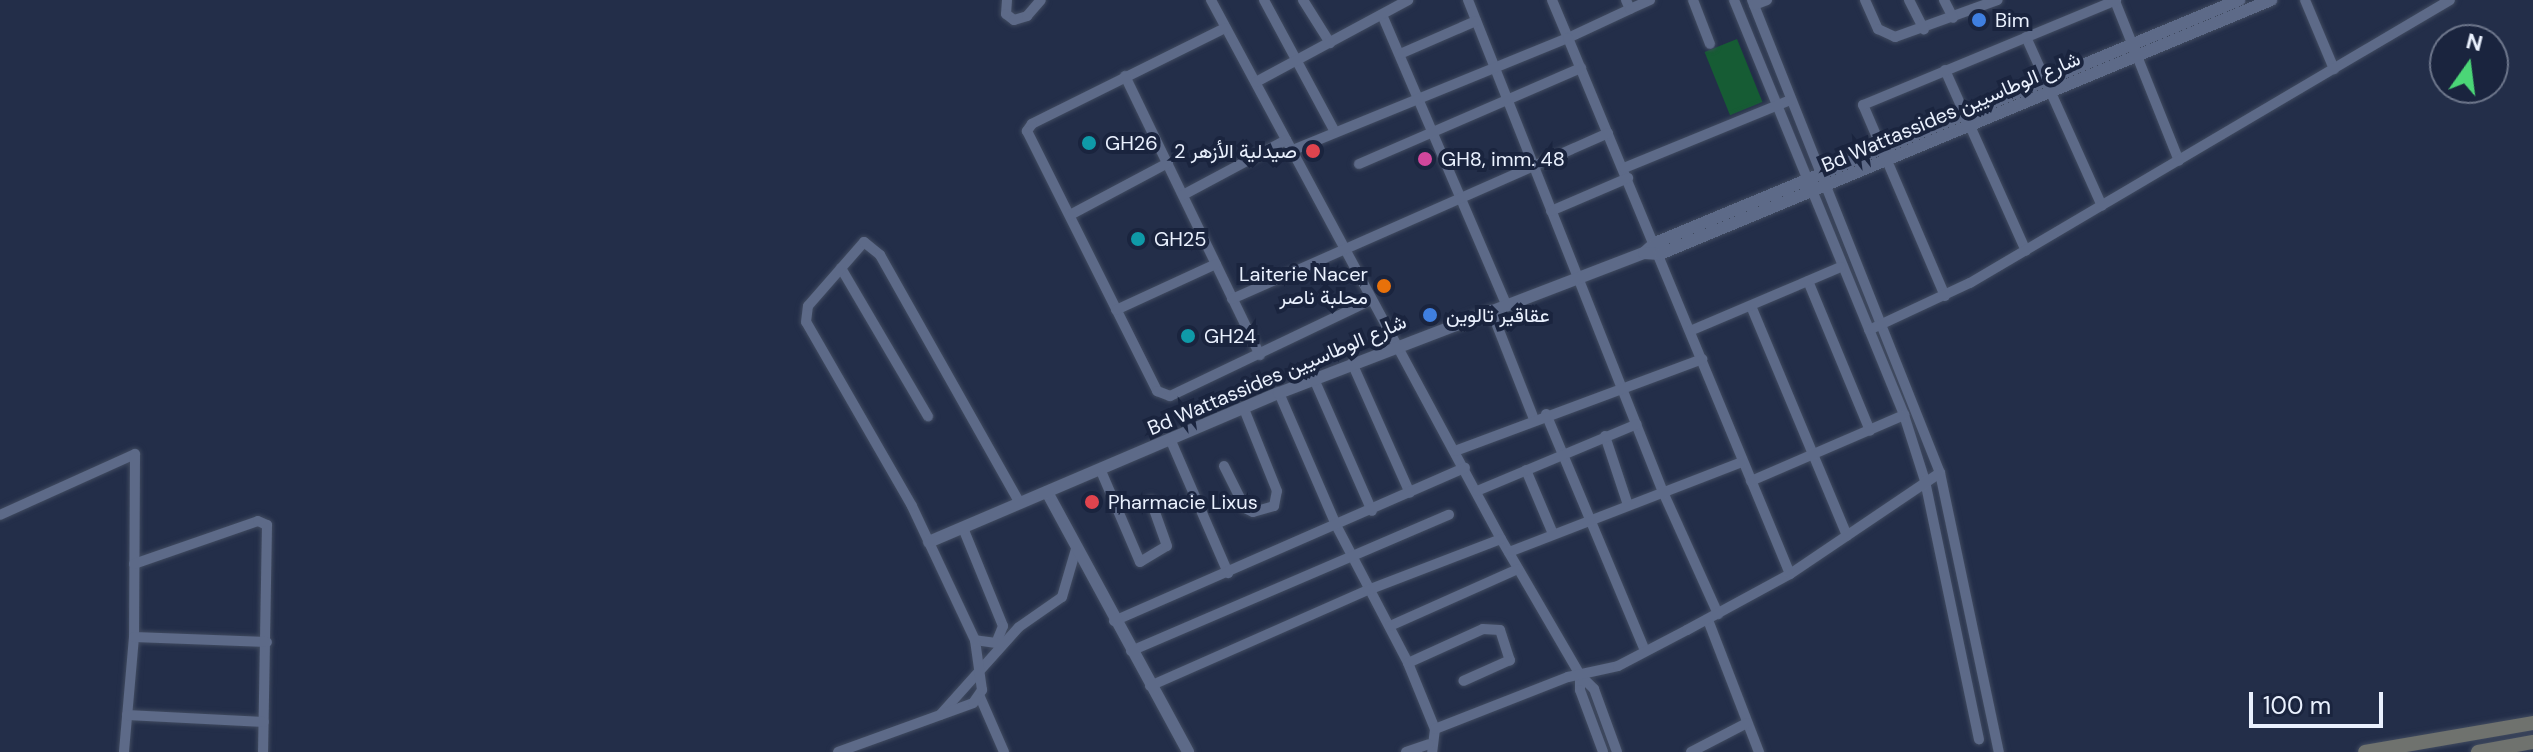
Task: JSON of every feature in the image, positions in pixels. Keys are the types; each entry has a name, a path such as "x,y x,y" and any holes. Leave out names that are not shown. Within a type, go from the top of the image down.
{"main road":[{"path":"2365,752 2533,723"},
{"path":"2478,752 2533,742"}],"street":[{"path":"1007,0 1006,14 1014,20 1027,16 1041,0"},
{"path":"1211,0 1501,539 1580,675 1594,689 1617,752"},
{"path":"1264,0 1335,132"},
{"path":"1303,0 1330,43"},
{"path":"1256,82 1383,17 1408,0"},
{"path":"1468,0 1663,492 1718,614"},
{"path":"1552,0 1790,574"},
{"path":"1183,195 1290,145 1335,132 1495,68 1568,38 1628,4 1650,0"},
{"path":"1693,0 1710,44"},
{"path":"1734,0 1807,188 1904,415 1925,481 1979,739"},
{"path":"1767,0 1753,3 1822,181 1884,324 1940,473 1999,752"},
{"path":"1865,0 1883,34 1901,37 1998,0"},
{"path":"1909,0 1924,29"},
{"path":"1944,0 1953,18"},
{"path":"1945,296 1863,105 2115,0 2179,161"},
{"name":"Bd Wattassides شارع الوطاسيين","path":"2133,50 2239,0"},
{"name":"Bd Wattassides شارع الوطاسيين","path":"929,542 1352,363 1657,248 1807,188 2048,84 2271,0"},
{"path":"2305,0 2334,69"},
{"path":"1869,330 1945,296 2026,251 2450,0"},
{"path":"1383,17 1506,304"},
{"path":"1400,54 1476,21"},
{"path":"1225,28 1125,76 1028,129 1027,139 1045,161 1116,310 1163,396 1260,355 1371,300"},
{"path":"2026,37 2102,206"},
{"path":"1359,164 1433,129 1581,68"},
{"path":"1945,70 2026,251"},
{"path":"1125,76 1260,355"},
{"path":"1551,211 1626,173 1791,100"},
{"path":"1232,299 1608,133"},
{"path":"1070,215 1168,163"},
{"path":"1004,752 980,697 975,640 929,542 806,322 808,306 860,244 874,247 1020,503"},
{"path":"1116,310 1216,264"},
{"path":"1690,331 1841,267"},
{"path":"841,268 928,416"},
{"path":"1808,281 1870,431"},
{"path":"1751,306 1847,536"},
{"path":"1491,310 1534,419"},
{"path":"1455,451 1546,414 1702,359"},
{"path":"1352,363 1410,493"},
{"path":"1314,379 1372,511"},
{"path":"1279,393 1336,525 1408,663 1435,729 1431,748 1406,752"},
{"path":"1224,466 1249,511 1274,506 1277,491 1244,409"},
{"path":"1546,414 1645,651"},
{"path":"1751,481 1904,415"},
{"path":"1477,491 1637,424"},
{"path":"1605,436 1628,505"},
{"path":"1171,441 1228,573"},
{"path":"0,515 106,463 135,454 134,637 124,752"},
{"path":"1509,552 1742,462"},
{"path":"1114,621 1465,468"},
{"path":"1526,470 1553,534"},
{"path":"1101,471 1140,562 1166,549 1151,501"},
{"path":"1435,729 1580,675 1618,666 1790,574 1940,473"},
{"path":"1047,492 1186,750"},
{"path":"1131,651 1449,515"},
{"path":"134,564 265,523 267,642 263,752"},
{"path":"963,528 1003,626 996,643 975,640"},
{"path":"1150,686 1368,590 1501,539"},
{"path":"939,716 1019,627 1062,597 1076,549"},
{"path":"1390,626 1518,569"},
{"path":"1708,620 1759,752"},
{"path":"1408,663 1483,629 1500,630 1510,660 1463,681"},
{"path":"134,637 267,642"},
{"path":"1959,641 1974,637"},
{"path":"1580,675 1580,690 1603,752"},
{"path":"838,752 939,716 980,697"},
{"path":"127,715 264,722"},
{"path":"1691,752 1747,723"}],"green space":[{"path":"1737,39 1762,102 1730,115 1705,52"}],"place":[{"name":"Bim","path":"1979,20"},
{"name":"GH26","path":"1089,143"},
{"name":"صيدلية الأزهر 2","path":"1313,151"},
{"name":"GH8, imm. 48","path":"1425,159"},
{"name":"GH25","path":"1138,239"},
{"name":"Laiterie Nacer محلبة ناصر","path":"1384,286"},
{"name":"عقاقير تالوين","path":"1430,315"},
{"name":"GH24","path":"1188,336"},
{"name":"Pharmacie Lixus","path":"1092,502"}]}
